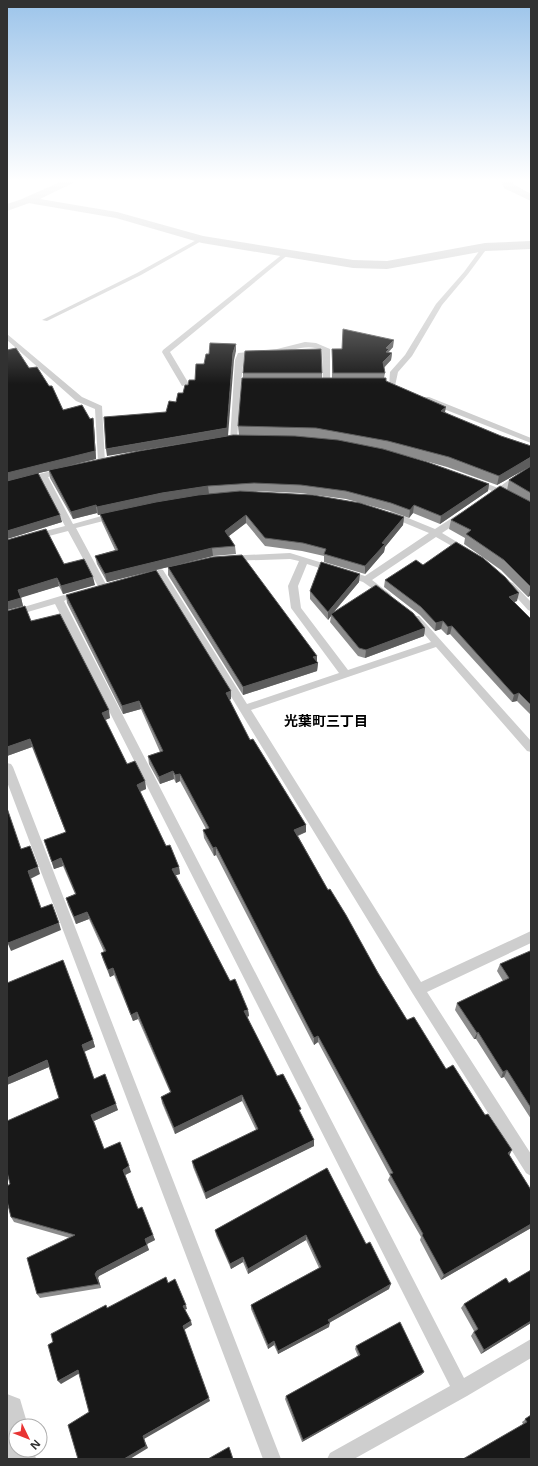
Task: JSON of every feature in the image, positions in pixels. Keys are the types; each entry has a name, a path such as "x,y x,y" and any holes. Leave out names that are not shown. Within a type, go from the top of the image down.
{"street":[{"path":"249,247 370,266 408,262 483,247"},
{"path":"7,1412 18,1459"}],"lane":[{"path":"45,320 139,274 187,247"},
{"path":"392,385 394,372 408,356 439,304 466,273 485,247"},
{"path":"185,384 166,352 224,303 286,254"},
{"path":"7,336 79,399 99,408 102,461"},
{"path":"233,440 239,360 242,355 314,344 326,349 327,384"},
{"path":"237,384 267,384"},
{"path":"419,396 531,441"},
{"path":"486,499 531,468"},
{"path":"7,485 72,469"},
{"path":"43,476 72,527 103,588"},
{"path":"465,478 499,490 531,510"},
{"path":"366,580 474,507"},
{"path":"382,511 436,532 475,556"},
{"path":"7,544 122,514"},
{"path":"221,559 290,556 366,580 391,599"},
{"path":"304,560 293,586 296,608 346,674"},
{"path":"160,572 243,709 531,1168"},
{"path":"505,581 531,608"},
{"path":"7,615 73,596"},
{"path":"58,600 461,1390"},
{"path":"410,613 531,748"},
{"path":"243,709 438,643"},
{"path":"7,767 272,1459"},
{"path":"418,990 531,938"},
{"path":"336,1459 461,1390 531,1348"}],"building":[{"path":"343,329 394,340 386,348 389,349 386,352 392,353 383,362 385,373 333,373 332,349 342,349"},
{"path":"210,343 236,344 233,353 227,428 106,449 104,417 166,412 169,401 176,402 178,393 183,393 185,385 188,385 189,380 195,380 196,364 204,364 206,354 209,354"},
{"path":"16,348 29,368 37,367 49,386 52,386 63,410 82,405 90,419 93,418 95,451 7,473 7,350"},
{"path":"321,349 322,373 243,373 245,351"},
{"path":"242,378 386,378 386,381 446,407 441,411 501,436 531,446 531,457 499,476 449,457 388,441 316,428 238,426"},
{"path":"233,435 295,436 338,440 383,449 427,462 489,484 441,516 414,505 410,510 391,503 346,491 301,485 254,483 208,486 162,493 97,507 96,505 71,512 49,470 139,451"},
{"path":"531,466 531,493 509,480"},
{"path":"38,473 60,515 7,531 7,481"},
{"path":"500,486 531,502 531,587 504,560 466,534 471,530 451,520"},
{"path":"240,491 313,495 360,503 404,517 382,543 385,544 365,566 324,554 326,549 303,543 265,538 246,515 225,531 235,546 212,548 105,574 95,556 118,550 100,514 198,495"},
{"path":"46,529 64,564 84,559 93,577 61,586 57,578 18,590 21,598 7,602 7,540"},
{"path":"456,542 483,558 505,577 519,593 509,597 531,619 531,705 519,693 514,695 452,626 448,627 443,621 436,623 421,607 385,580 416,560 423,565"},
{"path":"242,555 317,656 313,657 318,663 243,687 168,567 213,557"},
{"path":"321,562 360,574 328,612 310,591"},
{"path":"156,570 231,691 226,693 250,740 253,739 306,825 294,830 328,890 330,889 346,915 378,973 407,1020 414,1017 446,1069 453,1065 485,1115 488,1114 512,1150 508,1153 531,1190 531,1224 444,1275 390,1174 393,1173 318,1036 314,1038 216,847 213,848 203,830 209,828 180,774 175,775 173,771 159,777 148,756 163,751 139,701 122,706 66,595"},
{"path":"376,585 413,613 425,628 366,650 359,648 331,614"},
{"path":"25,606 31,621 60,614 109,710 102,713 127,764 135,761 145,781 137,785 166,846 170,845 179,867 172,869 230,981 235,979 248,1010 244,1011 277,1076 283,1074 301,1109 299,1110 314,1140 205,1193 192,1161 258,1129 242,1095 174,1128 161,1097 171,1092 137,1012 131,1015 113,968 108,970 101,953 106,951 87,912 74,917 66,898 76,894 61,858 52,862 44,840 66,832 30,739 7,747 7,611"},
{"path":"7,808 21,849 30,846 38,867 28,871 41,908 52,904 59,923 8,943 7,941"},
{"path":"530,951 531,1108 507,1070 503,1072 478,1032 477,1033 457,1003 509,978 500,964"},
{"path":"63,960 93,1040 82,1045 94,1079 105,1074 116,1104 91,1115 104,1149 120,1142 129,1166 123,1170 138,1209 142,1207 153,1235 145,1239 147,1245 97,1271 95,1274 99,1284 37,1294 27,1258 75,1235 11,1217 7,1201 7,1186 10,1184 7,1172 7,1121 59,1098 47,1060 7,1078 7,983"},
{"path":"327,1168 366,1244 370,1242 391,1284 328,1320 330,1323 278,1351 274,1341 268,1345 251,1305 321,1267 306,1235 248,1269 243,1257 230,1264 215,1230"},
{"path":"531,1270 531,1321 484,1350 474,1332 478,1329 464,1304 506,1278 509,1283"},
{"path":"166,1277 168,1283 175,1279 186,1305 183,1306 191,1321 183,1326 209,1398 143,1436 146,1446 124,1459 78,1459 68,1425 89,1412 78,1370 58,1381 48,1345 53,1342 51,1334 106,1305 107,1308"},
{"path":"400,1322 424,1372 303,1440 286,1396 360,1355 356,1346"},
{"path":"531,1415 531,1459 463,1459 527,1422 525,1419"},
{"path":"229,1447 233,1459 208,1459"}],"district":[{"name":"光葉町三丁目","path":"326,720"}]}
